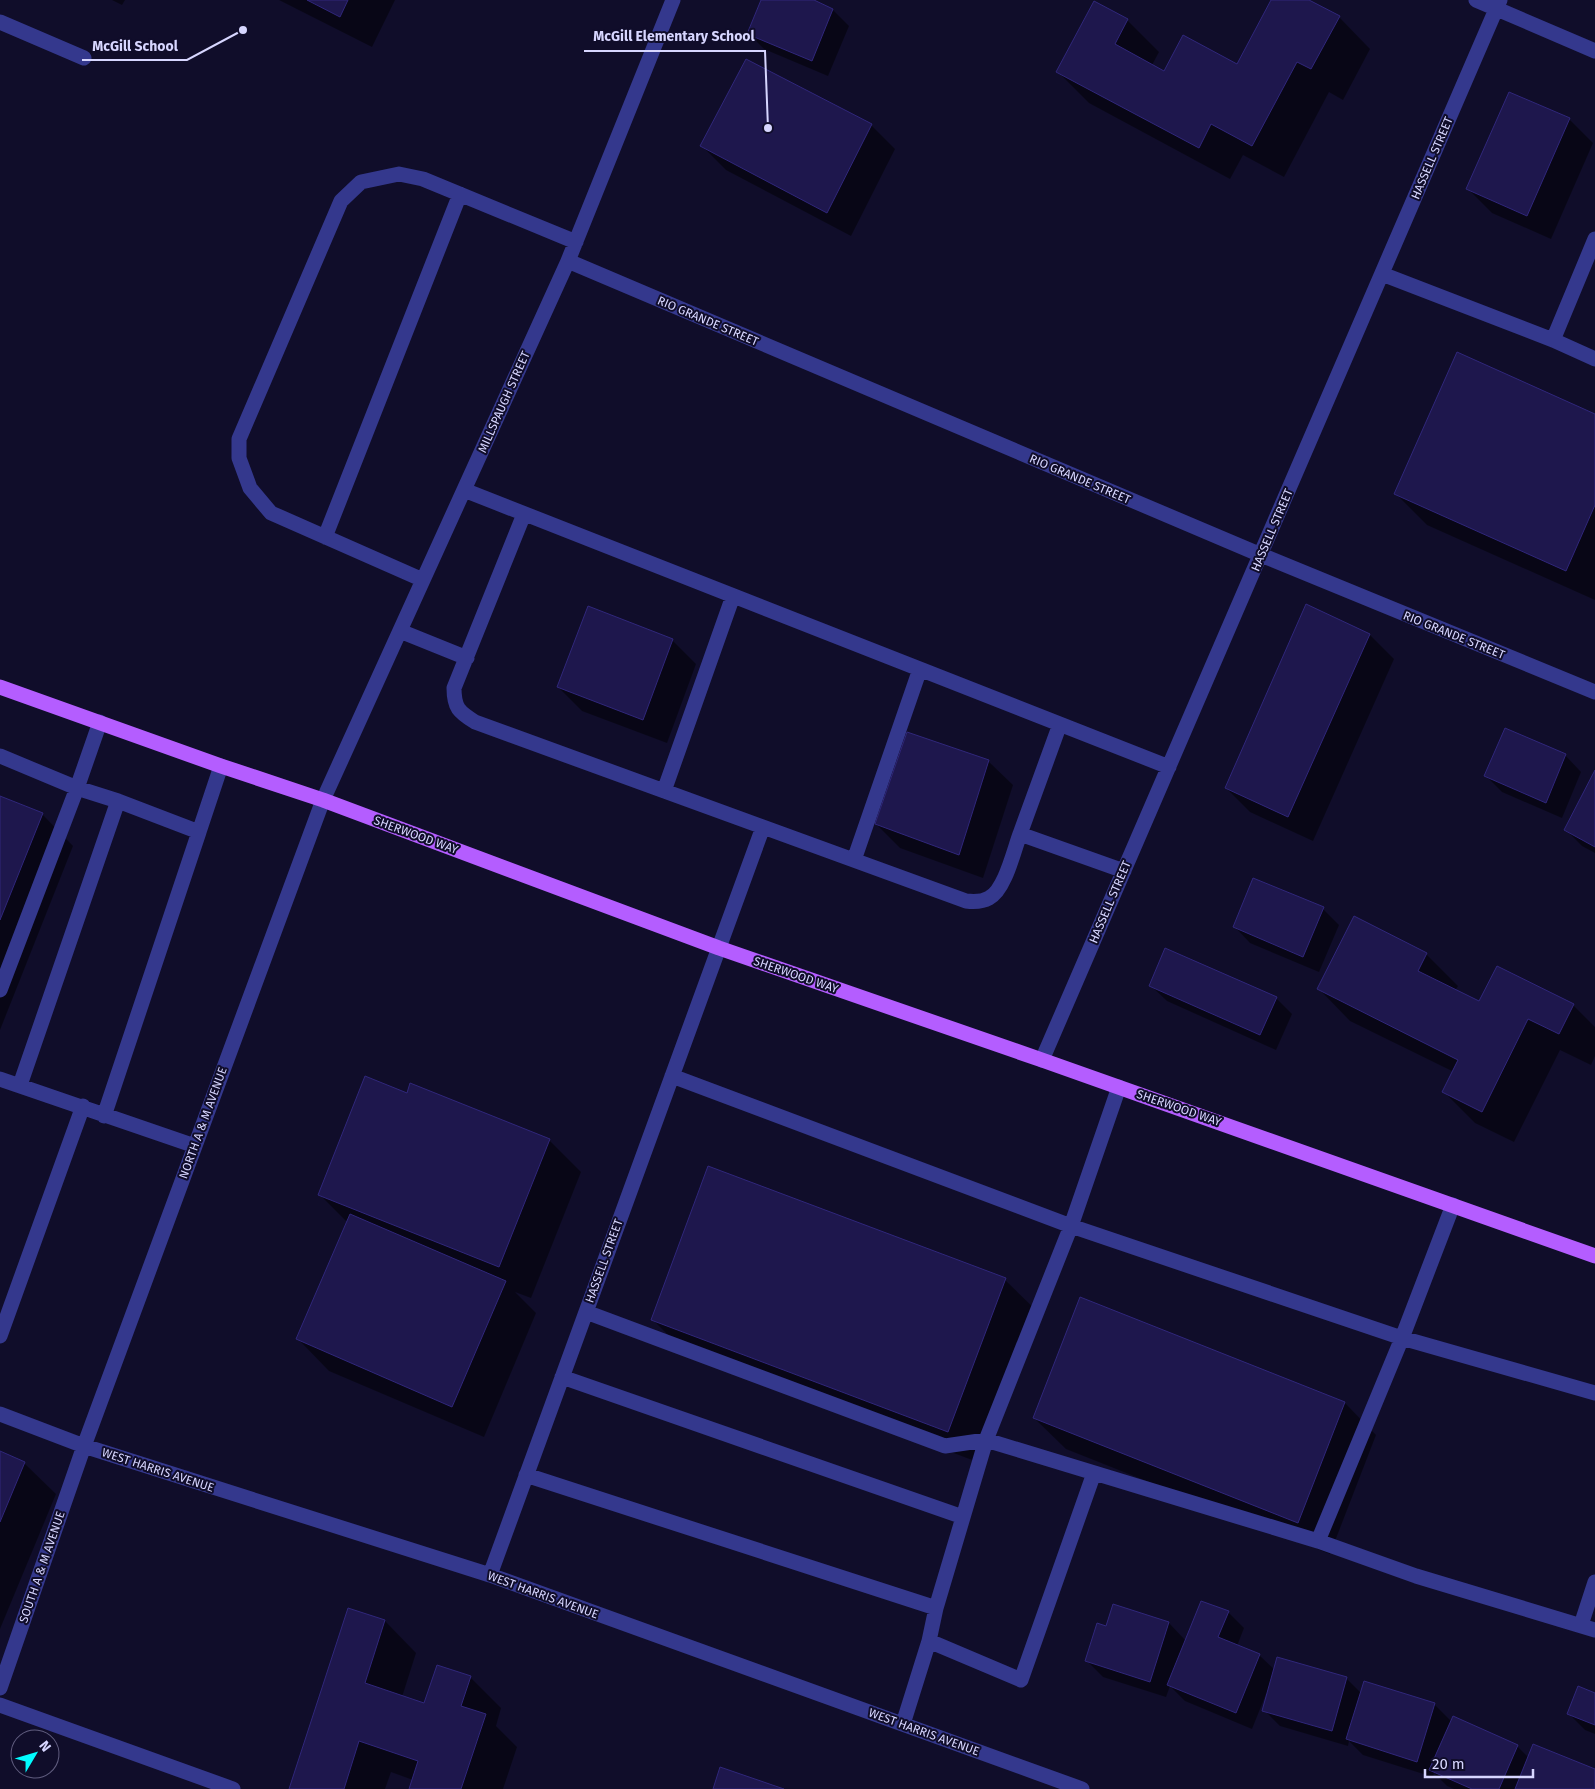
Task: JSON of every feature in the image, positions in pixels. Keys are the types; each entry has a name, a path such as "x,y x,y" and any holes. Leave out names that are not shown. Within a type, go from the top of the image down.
{"main road":[{"name":"SHERWOOD WAY","path":"0,687 221,766 323,800 718,948 1119,1087 1595,1256"}],"street":[{"name":"MILLSPAUGH STREET","path":"323,800 568,261 673,0"},
{"path":"1476,0 1498,4 1595,51"},
{"name":"HASSELL STREET","path":"1042,1060 1498,4"},
{"path":"0,22 84,58"},
{"path":"423,580 272,514 250,488 239,458 239,439 341,201 361,182 399,174 423,179 576,242"},
{"path":"325,537 460,194"},
{"path":"1553,340 1595,238"},
{"name":"RIO GRANDE STREET","path":"568,261 1261,555 1595,692"},
{"path":"1382,274 1553,340 1595,359"},
{"path":"464,490 1169,767"},
{"path":"524,514 454,688 454,702 464,715 475,722 966,901 976,902 989,898 998,892 1060,724"},
{"path":"664,791 734,596"},
{"path":"400,631 467,658"},
{"path":"854,860 920,668"},
{"path":"0,990 77,788 100,722"},
{"path":"0,756 77,788 118,801 199,832"},
{"path":"104,1116 221,766"},
{"name":"NORTH A & M AVENUE","path":"84,1446 323,800"},
{"path":"20,1085 118,801"},
{"name":"HASSELL STREET","path":"490,1575 763,827"},
{"path":"1020,834 1124,871"},
{"path":"672,1076 1071,1226 1402,1338 1595,1393"},
{"path":"0,1079 83,1106 104,1116 194,1146"},
{"path":"903,1724 986,1440 1071,1226 1119,1087"},
{"path":"0,1336 83,1106"},
{"path":"1318,1540 1402,1338 1453,1205"},
{"path":"586,1312 945,1446 986,1440 1318,1540 1416,1576 1588,1628 1595,1582"},
{"path":"562,1377 963,1517"},
{"name":"WEST HARRIS AVENUE","path":"0,1414 84,1446 490,1575 1082,1789"},
{"name":"SOUTH A & M AVENUE","path":"0,1688 84,1446"},
{"path":"929,1640 1021,1680 1094,1473"},
{"path":"526,1475 936,1608"},
{"path":"0,1705 233,1789"}],"building":[{"path":"307,0 348,0 340,17"},
{"path":"761,0 814,0 833,9 812,61 747,34"},
{"path":"1271,0 1309,0 1340,16 1311,69 1297,62 1252,146 1211,124 1199,148 1056,72 1094,1 1128,19 1115,44 1164,71 1183,35 1237,64"},
{"path":"746,59 872,124 827,213 700,146"},
{"path":"1509,92 1570,118 1527,216 1466,189"},
{"path":"1457,352 1595,414 1595,505 1566,571 1394,494"},
{"path":"1306,604 1370,634 1288,817 1225,788"},
{"path":"588,606 673,639 643,720 557,687"},
{"path":"1505,728 1566,754 1546,803 1484,776"},
{"path":"907,732 989,760 959,855 875,824"},
{"path":"1595,770 1595,847 1564,830"},
{"path":"0,796 43,813 0,920"},
{"path":"1253,878 1324,907 1303,957 1233,927"},
{"path":"1354,916 1427,953 1418,971 1479,1001 1497,966 1574,1004 1559,1034 1528,1019 1482,1112 1442,1092 1458,1060 1317,989"},
{"path":"1165,948 1277,997 1260,1035 1149,986"},
{"path":"365,1076 407,1093 410,1083 550,1139 499,1267 318,1195"},
{"path":"708,1166 1006,1278 948,1432 651,1320"},
{"path":"350,1214 506,1281 452,1407 296,1339"},
{"path":"1080,1297 1345,1402 1298,1523 1033,1418"},
{"path":"0,1451 25,1462 0,1522"},
{"path":"1201,1601 1229,1611 1218,1637 1260,1654 1236,1713 1167,1685"},
{"path":"1113,1604 1169,1622 1150,1682 1085,1661 1097,1623 1106,1626"},
{"path":"348,1608 385,1620 365,1683 424,1703 437,1665 471,1676 461,1706 486,1714 461,1789 409,1789 418,1761 359,1741 344,1789 289,1789"},
{"path":"1277,1657 1347,1677 1332,1731 1262,1711"},
{"path":"1364,1681 1435,1703 1417,1762 1346,1739"},
{"path":"1578,1686 1595,1693 1595,1725 1567,1714"},
{"path":"1453,1716 1518,1745 1499,1789 1472,1789 1429,1770"},
{"path":"1533,1744 1595,1769 1595,1789 1515,1789"},
{"path":"720,1767 784,1789 713,1789"}],"place":[{"name":"McGill School","path":"243,30"},
{"name":"McGill Elementary School","path":"768,128"}]}
